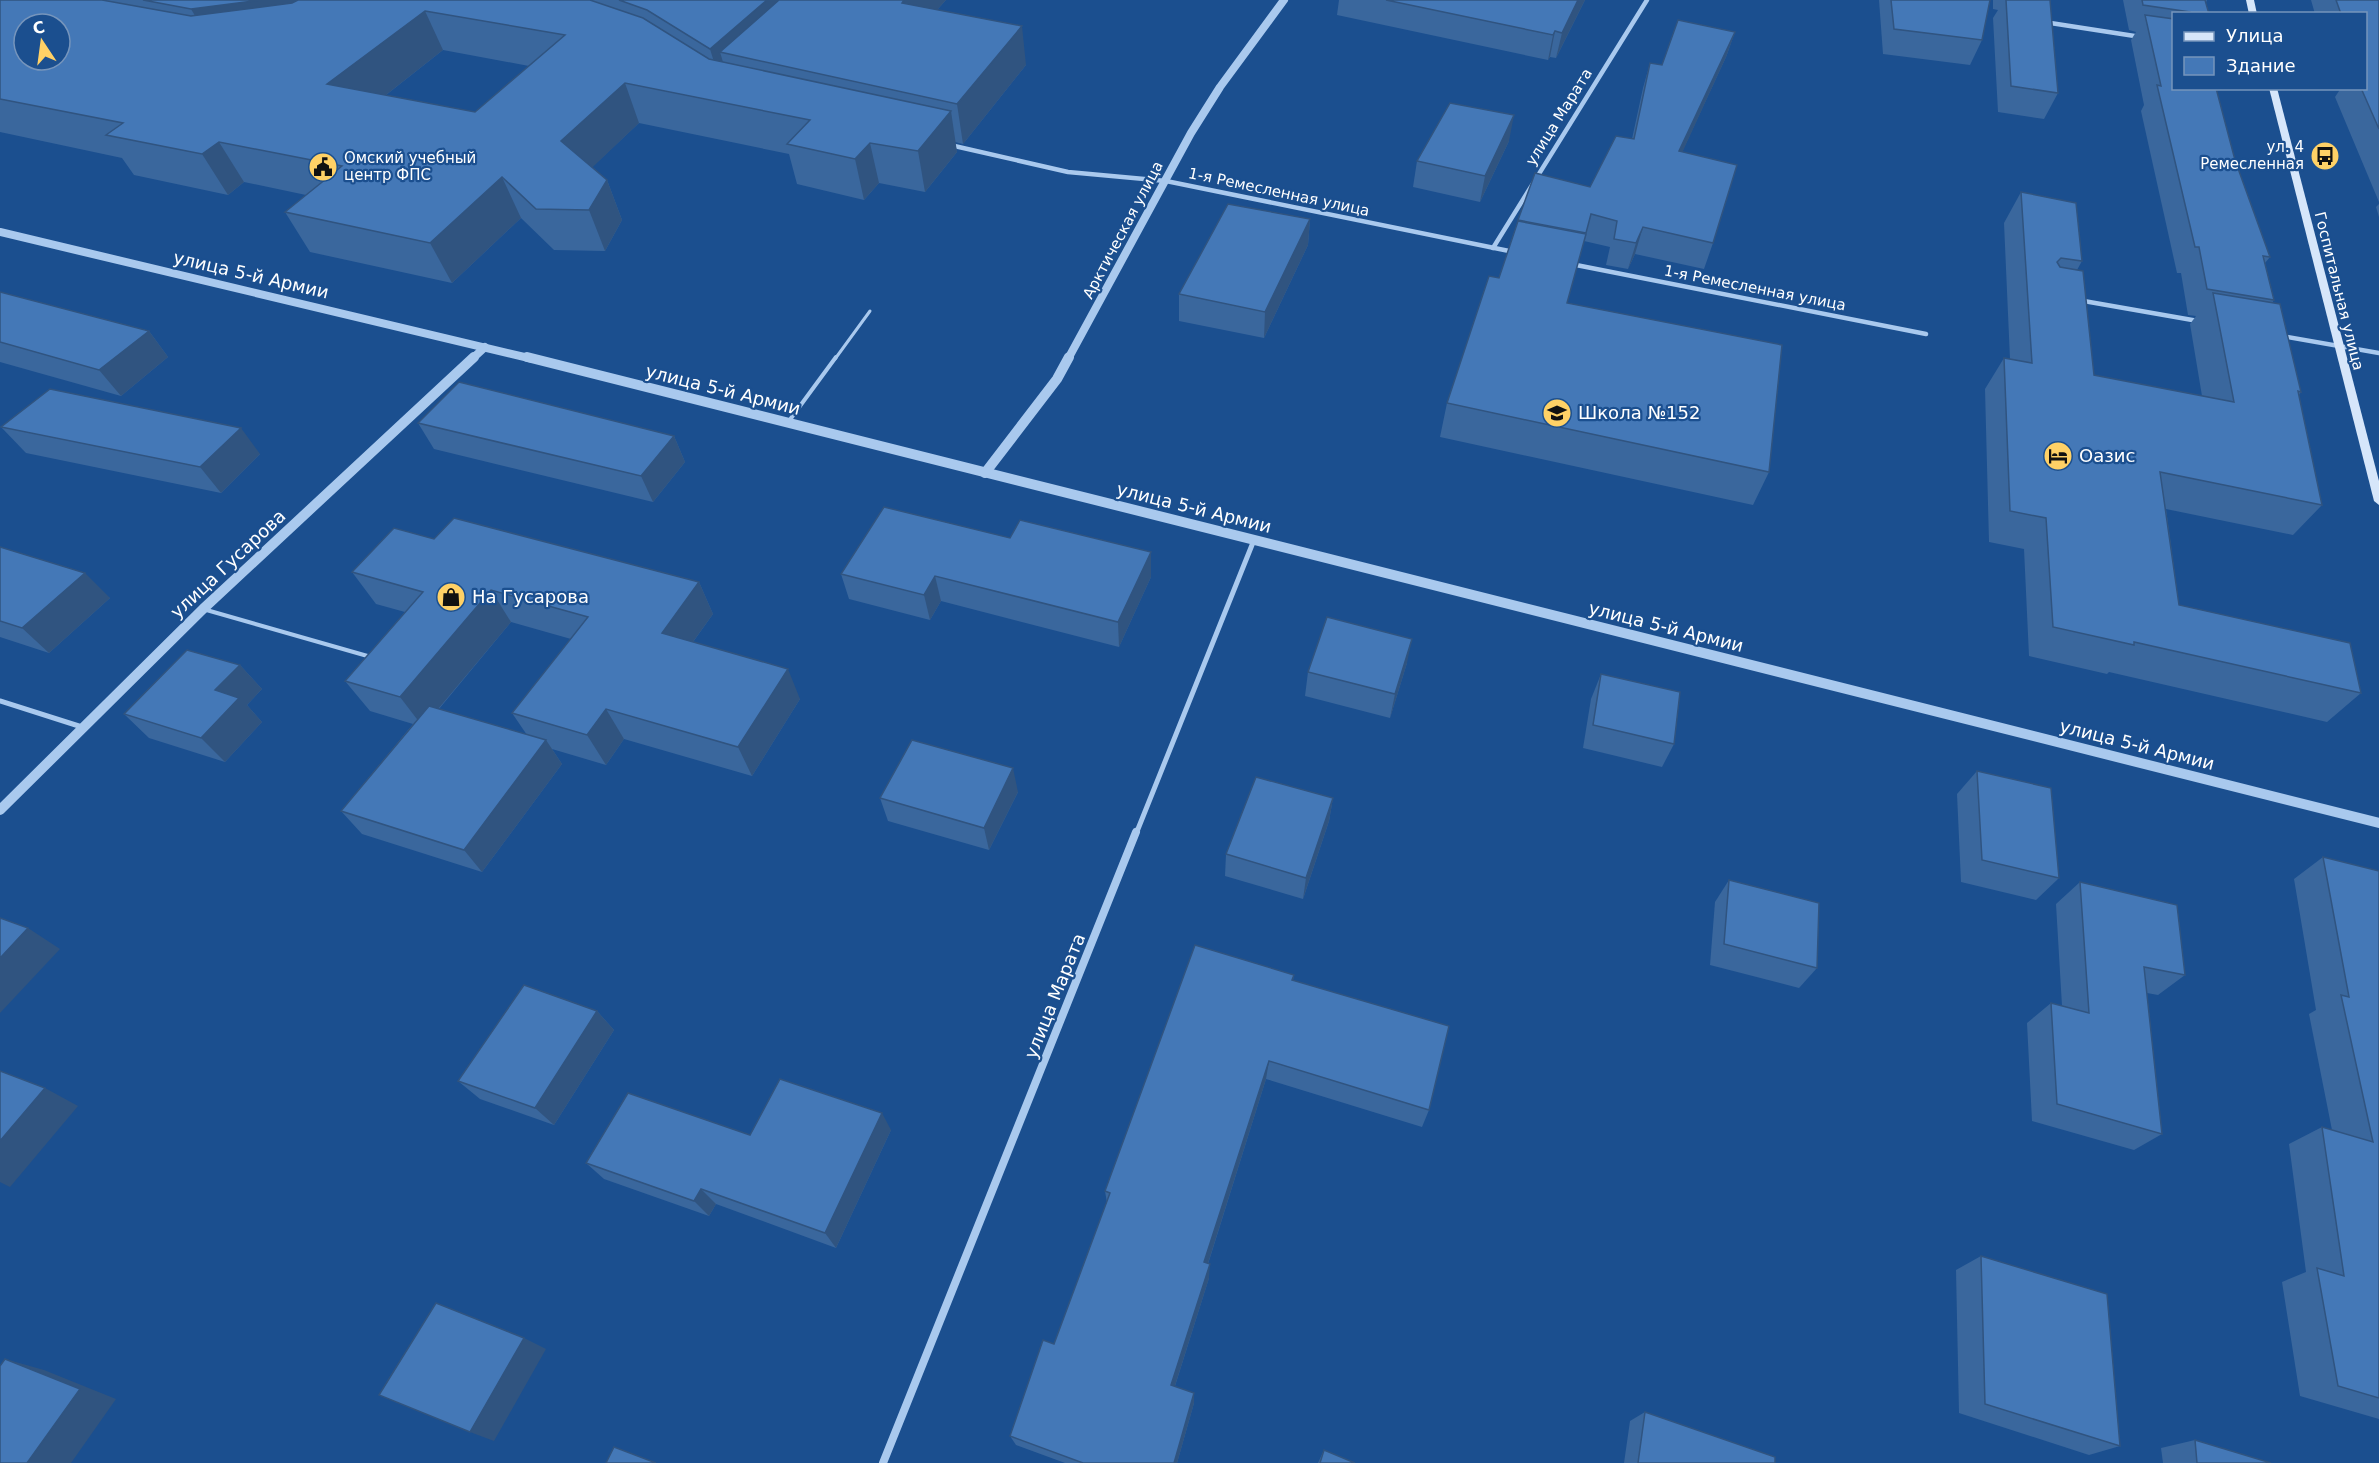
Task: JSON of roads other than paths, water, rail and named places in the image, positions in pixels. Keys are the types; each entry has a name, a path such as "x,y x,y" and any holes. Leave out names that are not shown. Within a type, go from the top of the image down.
{"main road":[{"name":"Госпитальная улица","path":"2273,90 2379,501"}],"street":[{"name":"Арктическая улица","path":"986,473 1058,379 1178,155 1234,67 1284,0"},
{"name":"улица Марата","path":"1493,248 1647,0"},
{"path":"2033,20 2150,38"},
{"name":"1-я Ремесленная улица","path":"941,144 1068,172 1166,181 1517,253"},
{"name":"улица 5-й Армии","path":"0,232 484,347 2379,823"},
{"name":"1-я Ремесленная улица","path":"1563,262 1926,334"},
{"path":"2066,298 2207,323"},
{"path":"2278,335 2379,353"},
{"name":"улица Гусарова","path":"0,810 203,609 484,347"},
{"name":"улица Марата","path":"883,1463 1254,540"},
{"path":"0,701 82,727"}],"lane":[{"path":"787,423 870,311"},
{"path":"203,609 372,657"}],"place":[{"name":"ул. 4 Ремесленная","path":"2325,156"},
{"name":"Омский учебный центр ФПС","path":"323,167"},
{"name":"Школа №152","path":"1557,413"},
{"name":"Оазис","path":"2058,456"},
{"name":"На Гусарова","path":"451,597"}]}
